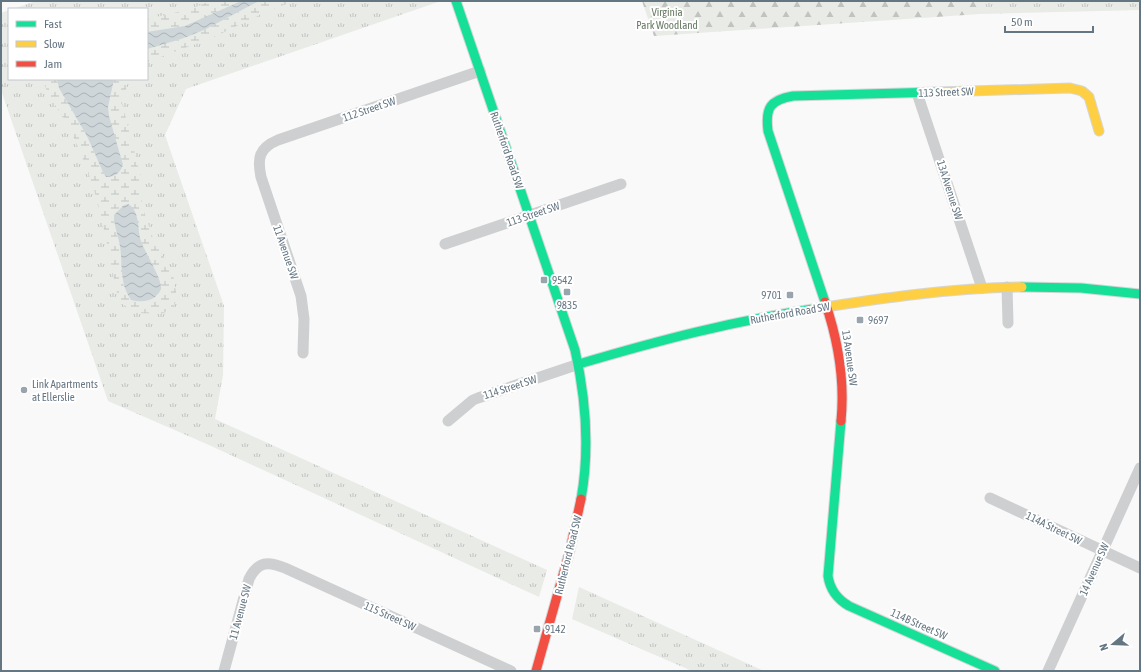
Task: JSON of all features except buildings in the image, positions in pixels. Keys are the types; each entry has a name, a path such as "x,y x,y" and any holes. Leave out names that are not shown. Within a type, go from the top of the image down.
{"street":[{"name":"Rutherford Road SW","path":"457,2 575,350 584,400 586,438 583,484 575,530 551,622 536,671"},
{"name":"112 Street SW","path":"261,152 266,146 278,140 480,72"},
{"name":"113 Street SW","path":"768,107 778,100 793,96 1070,88 1082,91 1089,98 1099,131"},
{"name":"13A Avenue SW","path":"917,93 982,288"},
{"name":"13 Avenue SW","path":"768,107 766,113 768,131 838,343 842,385 842,415 828,576 835,596"},
{"name":"11 Avenue SW","path":"261,152 259,160 261,177 301,296 304,319 303,353"},
{"name":"113 Street SW","path":"445,244 621,184"},
{"name":"Rutherford Road SW","path":"578,364 694,331 748,320 827,306 950,290 1007,287 1086,288 1140,294"},
{"path":"1007,287 1008,323"},
{"name":"114 Street SW","path":"448,421 473,400 578,364"},
{"name":"14 Avenue SW","path":"1048,671 1140,468"},
{"name":"114A Street SW","path":"990,498 1140,568"},
{"name":"11 Avenue SW","path":"224,671 249,579 256,568 260,565 268,563"},
{"name":"115 Street SW","path":"268,563 285,568 511,671"},
{"name":"114B Street SW","path":"835,596 842,602 857,610 995,671"}],"green space":[{"path":"36,1 438,1 186,89 165,135 224,306 223,375 215,419 547,570 539,597 209,445 108,401 1,90 1,13 8,10 8,80 148,80 148,8 16,8"},
{"path":"210,1 241,1 185,26 148,32 148,19 191,9"},
{"path":"259,1 294,1 268,11 212,38 155,59 148,63 148,49 181,39 204,30"},
{"name":"Virginia Park Woodland","path":"642,1 980,1 980,14 654,36"},
{"path":"980,1 1140,1 1140,10 980,14"},
{"path":"43,80 57,80 59,88 87,136 103,172 121,157 111,128 109,109 109,100 114,80 130,80 127,85 122,103 140,174 142,206 153,238 173,274 177,298 173,309 161,314 137,313 119,302 99,207 88,170 70,129 49,96","holes":["128,204 134,212 144,250 160,281 126,293 123,283 120,245 114,224 117,210 123,206"]},
{"path":"579,587 764,671 692,671 572,619"}],"water":[{"path":"241,1 259,1 204,30 181,39 148,49 148,32 185,26"},
{"path":"57,80 114,80 108,107 109,116 123,165 117,174 106,177 87,136 59,88"},
{"path":"128,204 132,207 136,214 140,238 161,285 161,289 158,294 147,301 131,300 123,280 120,246 115,227 114,215 123,206"}],"traffic: fast":[{"path":"456,1 575,350 582,387 586,424 584,480 581,499"},
{"path":"825,302 768,131 767,116 771,106 779,100 793,96 938,92"},
{"path":"1022,287 1081,288 1140,294"},
{"path":"579,364 695,332 753,319 813,309"},
{"path":"841,421 828,576 832,590 849,606 995,671"}],"traffic: slow":[{"path":"938,92 1070,88 1082,91 1089,97 1099,131"},
{"path":"813,309 917,294 970,289 1022,287"}],"traffic: jam":[{"path":"825,302 834,331 839,360 842,390 841,421"},
{"path":"536,671 570,550 581,499"}],"place":[{"name":"9542","path":"544,280"},
{"name":"9835","path":"567,292"},
{"name":"9701","path":"790,295"},
{"name":"9697","path":"860,320"},
{"name":"Link Apartments at Ellerslie","path":"24,390"},
{"name":"9142","path":"537,629"}]}
